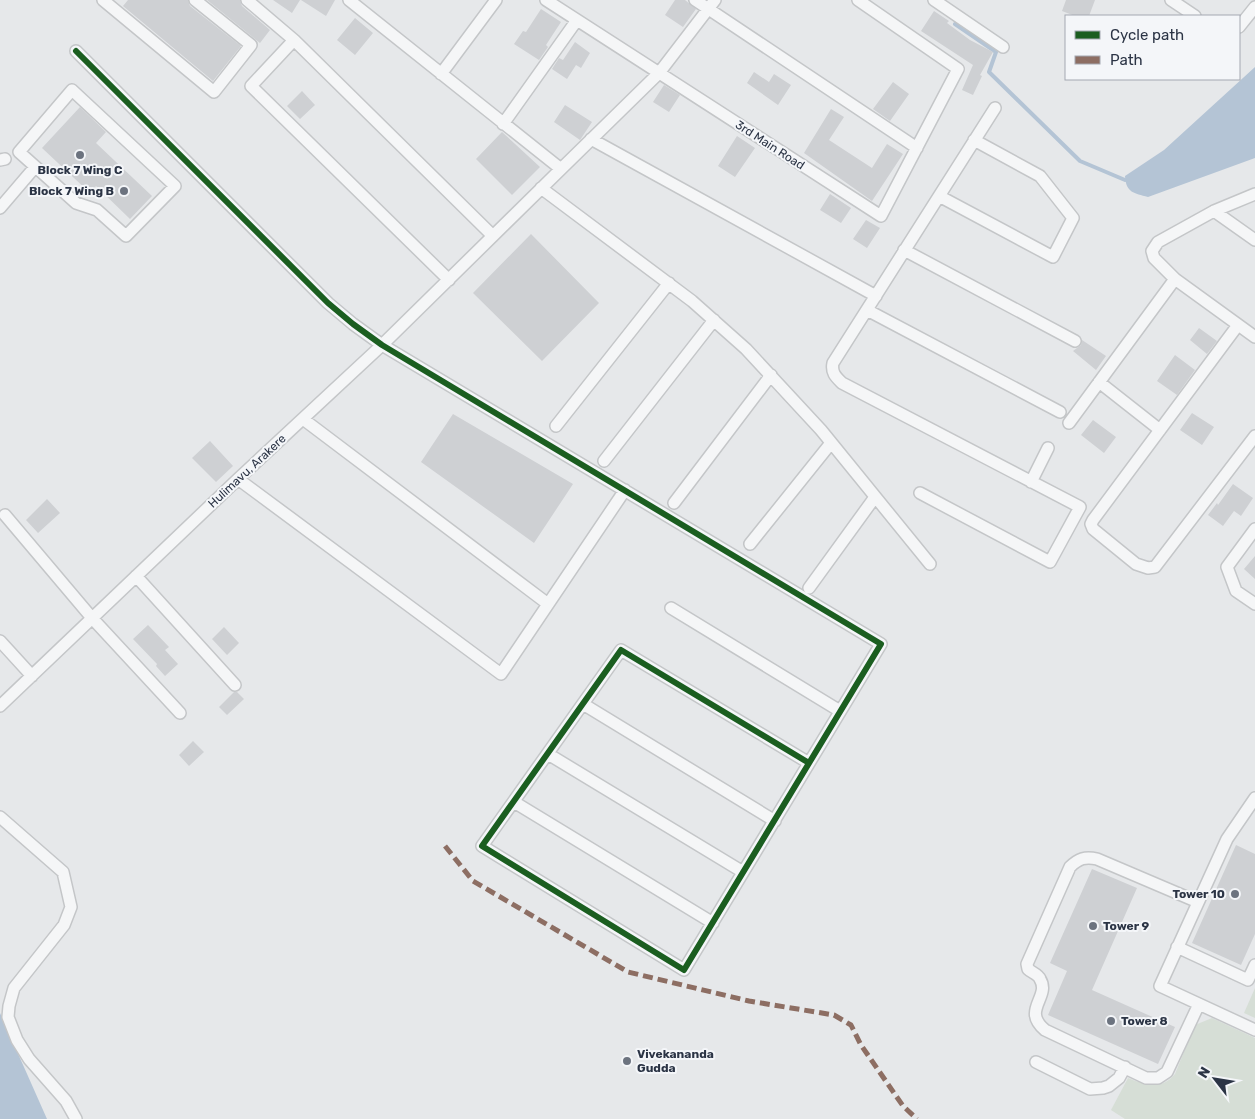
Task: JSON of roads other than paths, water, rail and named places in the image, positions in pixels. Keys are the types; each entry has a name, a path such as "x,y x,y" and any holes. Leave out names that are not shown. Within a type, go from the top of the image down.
{"street":[{"path":"103,0 214,92 251,45 195,0"},
{"path":"247,0 294,40 493,236"},
{"path":"349,0 561,169"},
{"path":"441,74 496,0"},
{"name":"3rd Main Road","path":"546,0 881,216 916,148"},
{"path":"694,0 916,148 958,69 858,0"},
{"name":"Hulimavu, Arakere","path":"0,706 449,280 658,73 715,0"},
{"path":"934,0 1003,47"},
{"path":"1171,0 1194,15"},
{"path":"1240,26 1255,7"},
{"path":"503,124 577,20"},
{"path":"294,40 251,86 449,280"},
{"path":"76,51 328,303 353,324 382,344 881,644 810,763 684,970 482,846 621,650 810,763"},
{"path":"72,90 175,186 126,236 97,210 76,203 35,167 19,152 72,90"},
{"path":"920,493 1050,562 1080,507 842,383 835,376 832,368 833,363 994,108"},
{"path":"591,139 876,296"},
{"path":"939,196 1053,257 1072,218 1040,176 974,140"},
{"path":"0,208 35,167"},
{"path":"541,188 669,283 746,349 771,374 831,443 930,564"},
{"path":"1255,194 1214,211 1158,242 1152,251 1154,258 1175,279 1255,337"},
{"path":"1214,211 1255,240"},
{"path":"904,250 1075,341"},
{"path":"1068,423 1175,279"},
{"path":"556,426 669,283"},
{"path":"867,310 1060,412"},
{"path":"604,461 714,320"},
{"path":"1238,325 1091,524 1093,529 1136,564 1148,568 1155,567 1255,436"},
{"path":"674,503 771,374"},
{"path":"1099,382 1160,430"},
{"path":"303,419 548,604"},
{"path":"750,544 831,443"},
{"path":"1031,482 1048,448"},
{"path":"238,479 501,674 625,490"},
{"path":"809,588 875,497"},
{"path":"6,515 92,618 180,713"},
{"path":"1255,530 1227,567 1236,590 1255,604"},
{"path":"136,576 235,685"},
{"path":"671,608 840,711"},
{"path":"0,641 32,676"},
{"path":"583,704 775,820"},
{"path":"548,754 743,872"},
{"path":"1255,798 1227,839 1160,986 1255,1030"},
{"path":"514,802 713,923"},
{"path":"0,816 63,872 71,907 64,925 14,988 8,1017 17,1040 29,1059 66,1101 76,1119"},
{"path":"1198,902 1091,858 1080,859 1070,867 1027,964 1028,969 1039,977 1042,984 1042,992 1035,1009 1035,1015 1040,1026 1146,1078 1163,1076 1171,1066 1199,1004"},
{"path":"1178,947 1248,980 1255,965"},
{"path":"1036,1062 1090,1089 1109,1086 1118,1078 1125,1067"}],"water":[{"path":"1255,67 1255,158 1148,197 1129,189 1125,176 1164,150"},
{"path":"0,1013 47,1119 0,1119"}],"waterway":[{"path":"955,24 996,52 989,72 1080,161 1125,180"}],"place":[{"name":"Block 7 Wing C","path":"80,155"},
{"name":"Block 7 Wing B","path":"124,191"},
{"name":"Tower 10","path":"1235,894"},
{"name":"Tower 9","path":"1093,926"},
{"name":"Tower 8","path":"1111,1021"},
{"name":"Vivekananda Gudda","path":"627,1061"}]}
